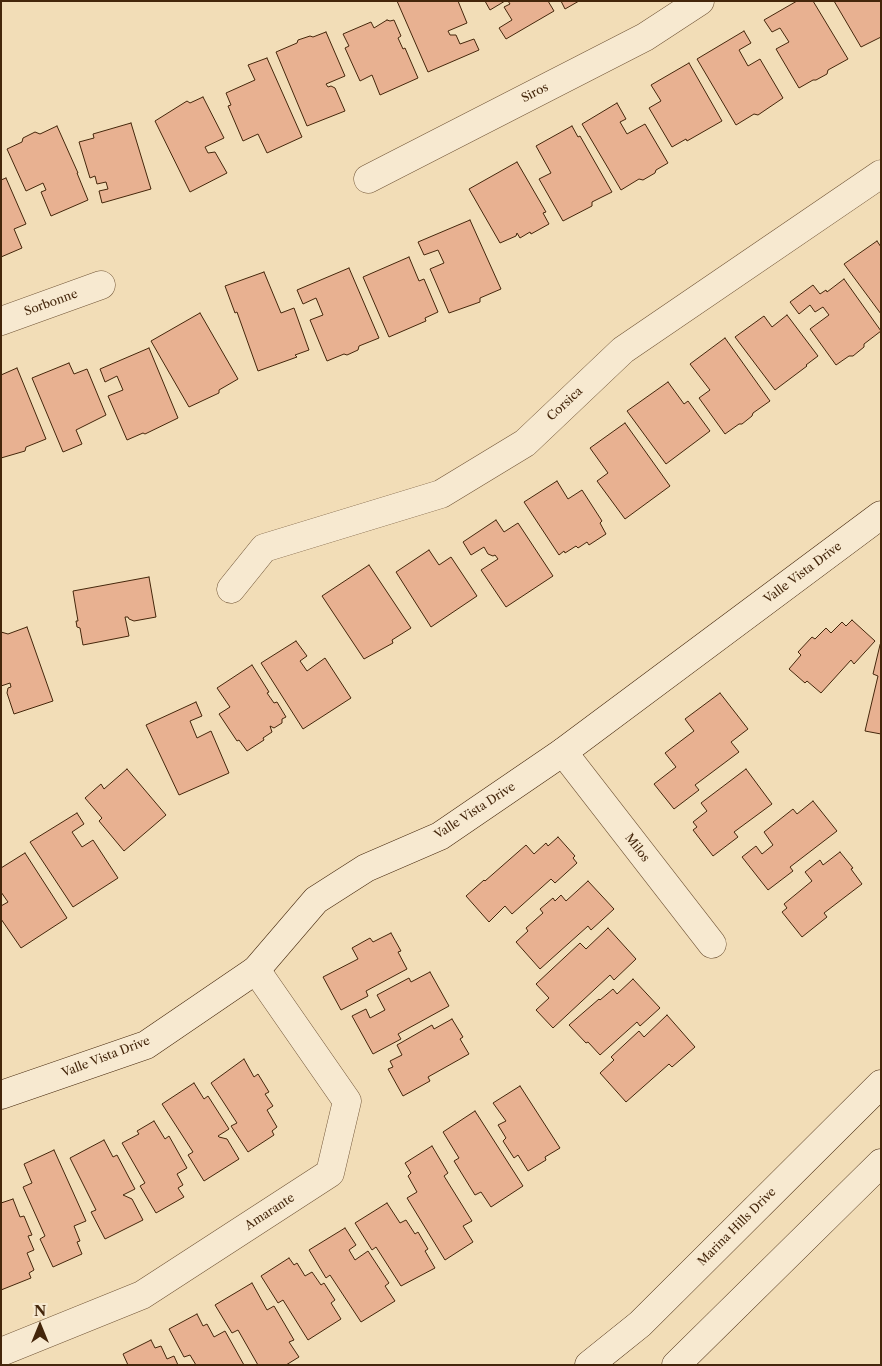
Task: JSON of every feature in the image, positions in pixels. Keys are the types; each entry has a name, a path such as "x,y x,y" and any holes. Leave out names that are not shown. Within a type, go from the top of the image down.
{"street":[{"name":"Siros","path":"368,179 645,37 700,1"},
{"name":"Corsica","path":"231,589 264,548 441,494 525,443 623,350 881,174"},
{"name":"Sorbonne","path":"1,321 101,285"},
{"name":"Valle Vista Drive","path":"1,1095 146,1045 256,970 316,900 366,868 440,836 562,752 879,519"},
{"name":"Milos","path":"562,752 712,944"},
{"name":"Amarante","path":"1,1352 142,1295 330,1172 347,1101 256,970"},
{"name":"Marina Hills Drive","path":"589,1365 640,1324 881,1084"},
{"path":"676,1365 881,1163"}],"building":[{"path":"397,1 458,1 467,23 448,31 450,35 456,35 460,44 474,39 479,50 428,72"},
{"path":"485,1 505,1 490,10"},
{"path":"508,1 548,1 554,11 506,39 499,28 512,20 504,7 510,4"},
{"path":"561,1 579,1 565,9"},
{"path":"797,1 813,1 848,59 828,70 827,74 799,88 776,49 789,42 780,28 772,32 764,20"},
{"path":"834,1 881,1 881,37 861,47"},
{"path":"387,20 394,20 401,36 398,38 403,49 405,48 418,78 380,95 372,75 360,81 345,48 349,46 343,34 371,22 374,28"},
{"path":"744,31 751,43 739,50 748,66 760,59 783,98 758,115 754,114 736,125 697,59"},
{"path":"326,32 345,76 326,84 328,87 335,88 345,111 307,126 276,52 297,43 298,40"},
{"path":"267,58 302,137 267,153 258,134 243,141 228,106 231,105 226,93 255,80 248,65"},
{"path":"689,63 722,121 687,141 686,139 672,147 649,108 661,101 651,85"},
{"path":"203,97 224,138 205,147 208,153 215,152 227,173 190,192 155,121 187,101 190,103"},
{"path":"617,103 626,119 620,122 627,134 645,124 668,163 643,180 639,179 621,190 582,124"},
{"path":"131,123 151,189 102,203 99,191 108,189 106,182 97,184 95,176 90,178 79,142 94,138 93,134"},
{"path":"57,126 88,200 51,216 41,192 46,190 43,183 26,191 7,149 22,142 23,138 35,132 40,134"},
{"path":"572,126 578,137 580,136 612,192 592,202 592,206 563,221 539,179 551,173 536,146"},
{"path":"517,162 546,212 543,213 549,224 520,238 517,233 516,236 500,243 469,189"},
{"path":"6,178 26,224 14,229 22,248 1,257 1,180"},
{"path":"470,220 501,289 480,298 480,302 449,313 430,269 444,263 438,250 424,255 418,242"},
{"path":"877,241 881,247 881,314 844,264"},
{"path":"409,257 419,281 424,279 438,312 425,318 426,321 389,337 363,277"},
{"path":"349,268 379,338 359,346 358,350 347,355 344,354 327,361 310,320 323,315 316,298 303,304 297,290"},
{"path":"264,272 281,313 294,308 309,350 295,355 297,357 258,371 237,312 235,313 225,286"},
{"path":"844,279 881,331 864,344 864,347 853,356 849,356 836,365 810,329 829,315 823,307 815,312 810,305 799,314 790,302 813,285 820,294 826,290 827,292"},
{"path":"200,313 238,379 219,390 219,393 189,407 151,341"},
{"path":"787,315 818,356 775,390 735,337 764,316 772,327"},
{"path":"725,338 770,401 753,413 742,424 739,424 725,434 699,398 710,390 690,364"},
{"path":"149,348 178,418 145,434 143,433 127,440 108,396 123,390 117,376 105,382 100,369"},
{"path":"69,363 74,374 87,369 106,415 76,430 82,444 63,452 32,378"},
{"path":"17,368 46,439 26,447 25,451 1,458 1,375"},
{"path":"668,382 684,404 688,401 710,431 666,464 627,411"},
{"path":"625,423 670,486 625,519 597,481 608,473 590,448"},
{"path":"557,481 568,499 582,490 602,521 600,523 606,534 589,545 587,542 578,548 576,546 559,555 524,502"},
{"path":"496,520 504,532 518,523 553,576 506,607 481,570 498,559 495,555 488,554 484,547 471,555 463,542"},
{"path":"429,550 439,565 451,557 477,596 431,627 396,572"},
{"path":"369,565 411,628 392,640 393,643 364,659 322,596"},
{"path":"149,577 156,617 134,621 125,617 129,636 83,645 80,628 77,627 76,621 78,621 73,591"},
{"path":"852,620 875,641 854,664 851,660 821,693 807,681 805,683 789,669 801,655 798,652 812,637 815,639 826,628 831,633 842,622 846,626"},
{"path":"27,627 53,701 14,714 7,693 8,688 11,687 10,683 1,686 1,632 8,634"},
{"path":"296,641 307,656 300,661 307,671 325,658 351,698 303,729 261,663"},
{"path":"880,645 881,734 865,731 878,676 873,674"},
{"path":"252,665 269,692 267,693 274,703 277,702 286,717 282,719 282,723 274,728 270,726 272,732 263,738 264,740 247,751 239,740 237,741 219,714 230,707 217,688"},
{"path":"720,693 748,729 731,742 739,752 695,785 699,790 674,809 654,784 676,767 665,753 694,731 685,719"},
{"path":"196,702 202,716 190,721 197,738 211,731 229,773 179,795 146,725"},
{"path":"127,769 166,815 124,851 99,821 102,818 85,798 101,784 104,789"},
{"path":"746,769 772,804 734,832 738,837 713,856 693,830 697,827 693,822 707,811 701,803"},
{"path":"813,801 837,831 790,867 793,871 768,890 742,857 756,846 762,854 773,845 764,832 793,809 797,814"},
{"path":"77,813 84,824 72,832 82,847 93,840 118,878 73,907 30,842"},
{"path":"558,837 575,856 573,858 577,863 555,883 551,879 512,914 505,906 489,922 466,896 526,845 534,854 546,843 548,846"},
{"path":"840,852 853,868 851,869 862,884 824,913 827,917 802,937 782,912 787,908 784,904 812,881 805,872 820,860 823,865"},
{"path":"25,853 67,918 21,948 1,919 1,906 8,902 1,892 1,868"},
{"path":"588,881 614,909 591,930 588,926 540,969 516,942 528,931 526,928 543,913 540,909 553,898 555,901 561,895 566,901"},
{"path":"608,928 636,959 614,980 610,975 553,1028 536,1010 549,998 536,984 580,943 586,949"},
{"path":"391,933 401,951 398,952 407,969 366,991 368,996 341,1010 323,977 358,959 352,948 370,938 373,942"},
{"path":"430,972 449,1006 398,1034 401,1039 373,1054 352,1016 366,1009 370,1018 385,1010 377,995 409,978 411,982"},
{"path":"633,979 660,1008 640,1026 637,1022 600,1055 569,1025 599,999 613,989 617,994"},
{"path":"667,1015 695,1047 672,1067 669,1064 626,1102 600,1073 614,1060 611,1057 639,1031 644,1037"},
{"path":"452,1019 463,1037 460,1039 469,1054 428,1077 430,1081 403,1096 388,1069 393,1067 390,1061 402,1055 397,1045 432,1025 434,1029"},
{"path":"244,1059 254,1077 258,1074 269,1092 265,1094 273,1106 267,1110 277,1127 272,1131 274,1135 248,1152 231,1126 237,1123 211,1083"},
{"path":"194,1083 204,1099 208,1096 229,1129 218,1136 227,1139 239,1159 204,1181 188,1155 193,1152 162,1104"},
{"path":"520,1086 560,1148 545,1157 546,1160 528,1171 518,1155 514,1158 503,1141 506,1138 498,1125 506,1121 493,1103"},
{"path":"475,1111 523,1186 491,1207 481,1192 475,1195 454,1161 459,1158 443,1132"},
{"path":"154,1121 165,1139 169,1136 187,1168 177,1174 183,1185 178,1188 184,1197 156,1213 140,1186 145,1183 122,1143 139,1134 137,1131"},
{"path":"104,1140 113,1157 117,1155 135,1189 123,1195 132,1199 143,1220 105,1239 91,1212 96,1210 70,1158"},
{"path":"432,1146 448,1173 444,1176 472,1221 463,1226 473,1242 445,1260 407,1198 417,1192 408,1176 411,1173 405,1163"},
{"path":"54,1150 86,1221 74,1226 80,1241 77,1242 82,1254 53,1267 40,1239 45,1236 23,1187 32,1183 24,1164"},
{"path":"13,1199 20,1217 24,1216 32,1235 28,1236 34,1250 27,1253 34,1270 29,1273 31,1278 1,1290 1,1203"},
{"path":"387,1203 400,1223 406,1220 415,1234 418,1232 428,1249 425,1251 435,1268 401,1286 376,1247 372,1250 355,1223"},
{"path":"345,1228 356,1245 349,1250 355,1260 368,1251 389,1283 385,1286 395,1301 361,1322 330,1275 326,1278 309,1250"},
{"path":"289,1258 294,1265 297,1263 305,1276 312,1272 321,1285 324,1283 335,1300 331,1303 341,1319 308,1340 283,1300 278,1303 261,1276"},
{"path":"252,1283 267,1310 274,1306 294,1340 289,1342 299,1357 286,1365 258,1365 238,1330 232,1333 215,1305"},
{"path":"197,1314 203,1326 207,1324 214,1337 225,1331 244,1365 196,1365 190,1355 184,1357 169,1329"},
{"path":"151,1340 155,1348 161,1346 167,1359 174,1356 178,1365 128,1365 123,1354"}]}
